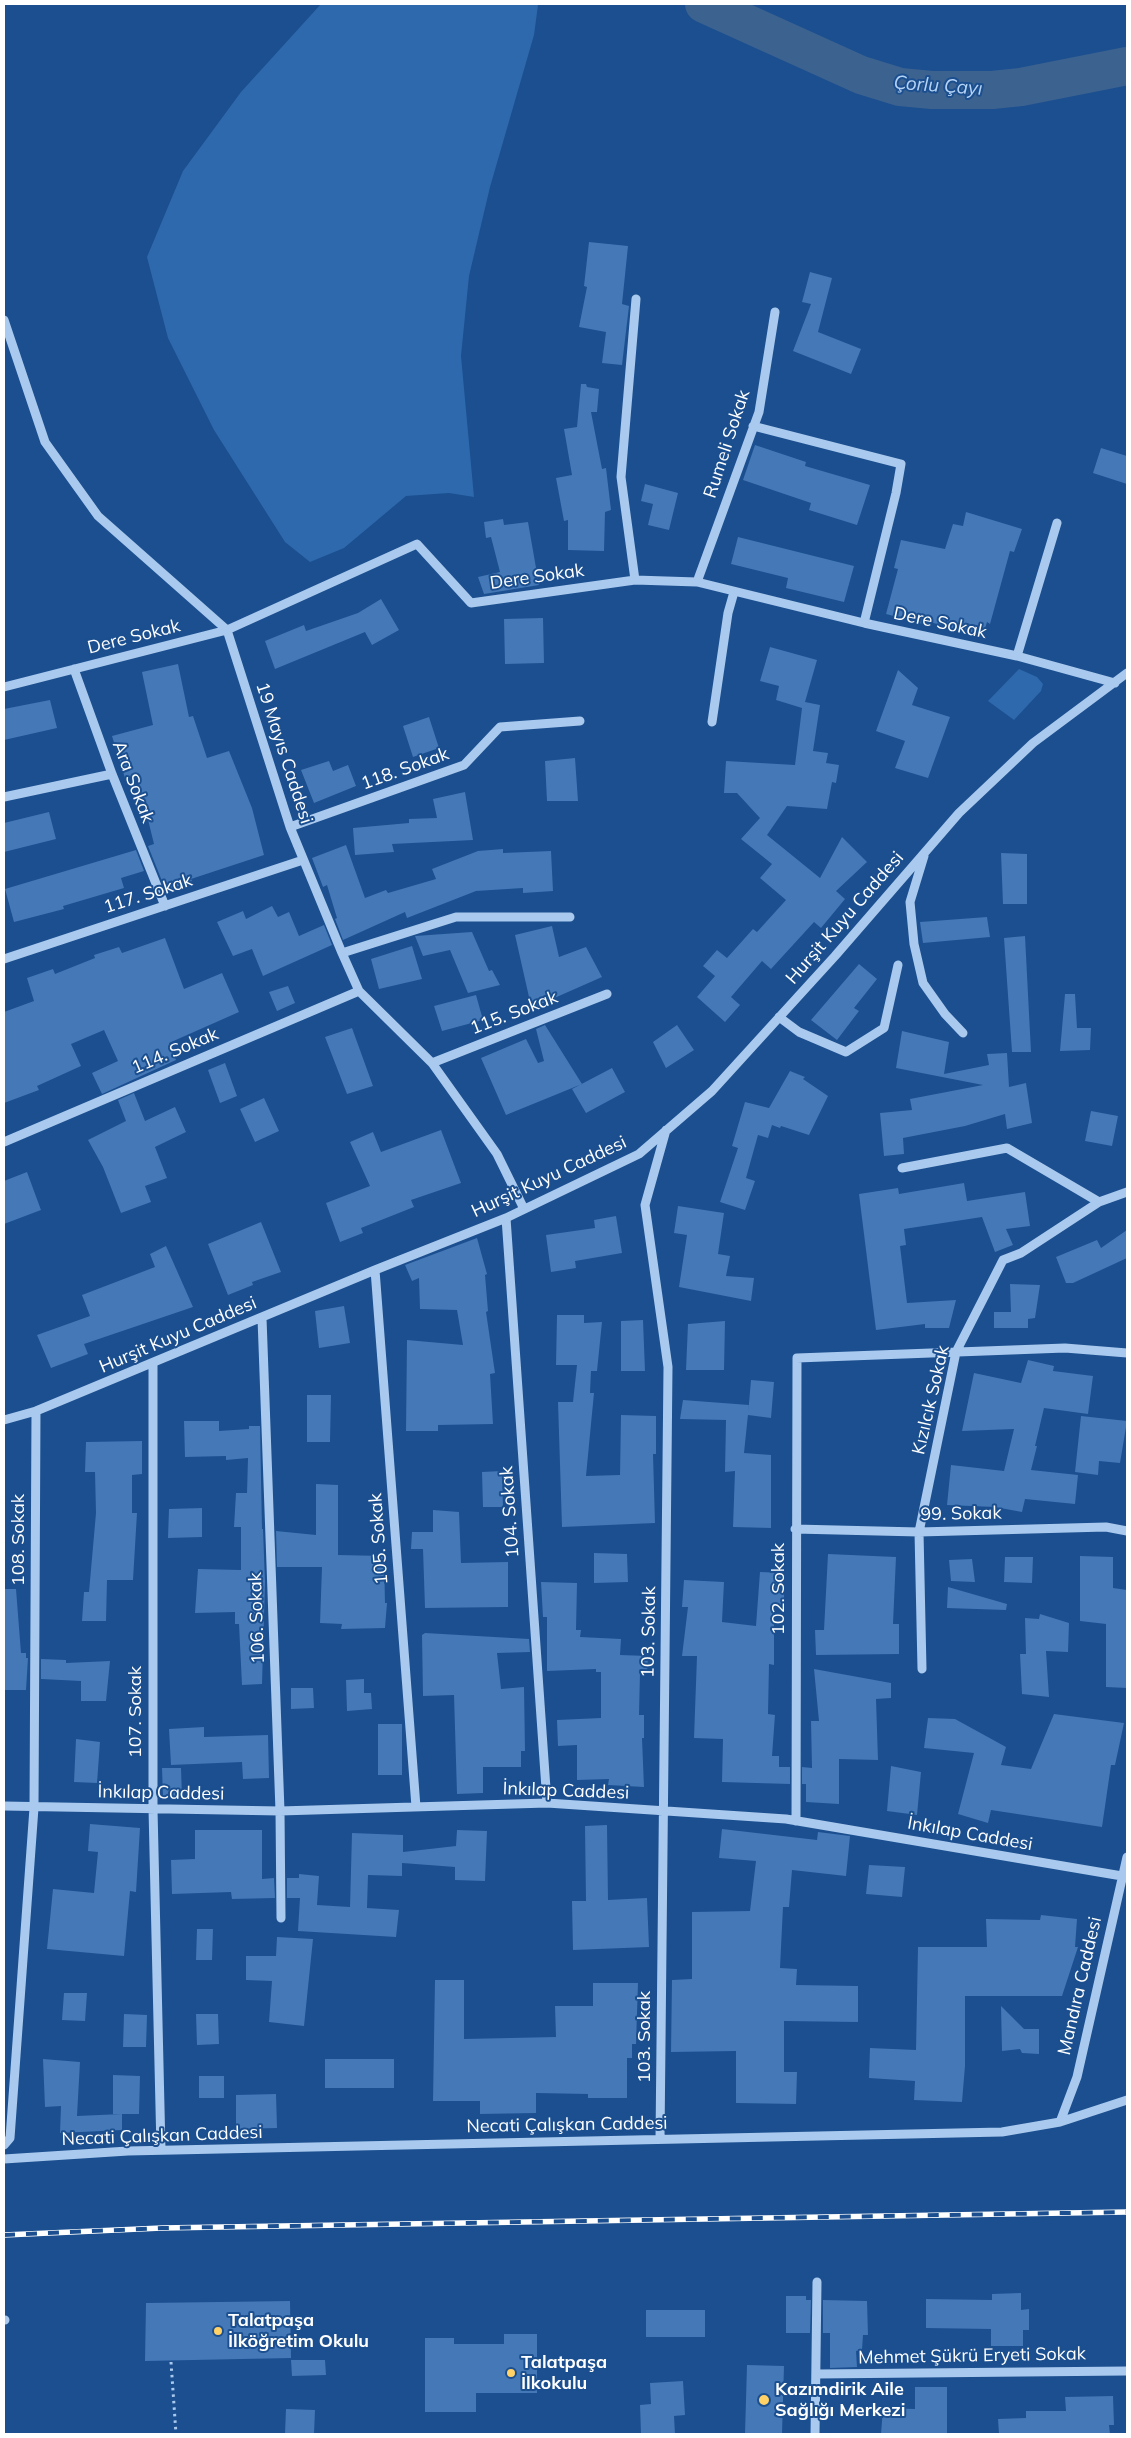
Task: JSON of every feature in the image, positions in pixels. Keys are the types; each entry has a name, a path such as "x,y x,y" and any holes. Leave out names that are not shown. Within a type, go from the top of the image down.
{"street":[{"path":"635,580 622,477 636,299"},
{"name":"Rumeli Sokak","path":"697,582 759,412 775,312"},
{"name":"19 Mayıs Caddesi","path":"4,320 45,442 98,516 227,630 290,827 342,953 360,991 432,1063 497,1154 524,1209"},
{"path":"753,426 901,464 896,493 864,623"},
{"path":"1017,656 1057,523"},
{"name":"Dere Sokak","path":"4,687 227,630 417,544 471,602 635,580 697,582 864,623 1017,656 1115,683"},
{"path":"712,722 728,613 734,592"},
{"name":"Ara Sokak","path":"74,670 112,774 165,906"},
{"name":"Hurşit Kuyu Caddesi","path":"4,1420 36,1412 376,1270 506,1218 639,1154 712,1091 780,1017 959,813 1033,743 1127,673"},
{"name":"118. Sokak","path":"290,827 464,765 500,728 580,721"},
{"path":"4,797 112,774"},
{"path":"924,853 910,902 914,944 923,983 945,1014 962,1033"},
{"name":"117. Sokak","path":"4,959 303,860"},
{"path":"342,953 456,917 570,917"},
{"path":"780,1017 799,1032 846,1052 884,1028 898,965"},
{"name":"114. Sokak","path":"4,1142 360,991"},
{"name":"115. Sokak","path":"432,1063 607,994"},
{"name":"103. Sokak","path":"660,2139 668,1367 645,1205 666,1130"},
{"path":"902,1168 1006,1148 1099,1202"},
{"name":"Kızılcık Sokak","path":"922,1669 919,1532 956,1352 1003,1260 1021,1254 1099,1202 1127,1192"},
{"name":"104. Sokak","path":"506,1218 547,1803"},
{"name":"105. Sokak","path":"376,1270 416,1807"},
{"name":"106. Sokak","path":"262,1318 280,1812 281,1918"},
{"path":"956,1352 1065,1348 1127,1353"},
{"name":"102. Sokak","path":"796,1820 795,1529 797,1358 956,1352"},
{"name":"107. Sokak","path":"153,1363 153,1809 161,2150"},
{"name":"108. Sokak","path":"4,2145 10,2138 34,1808 36,1412"},
{"name":"99. Sokak","path":"795,1529 919,1532 1106,1527 1127,1531"},
{"name":"İnkılap Caddesi","path":"4,1806 280,1812 547,1803 796,1820 1122,1876"},
{"name":"Mandıra Caddesi","path":"1060,2122 1077,2077 1127,1856"},
{"name":"Necati Çalışkan Caddesi","path":"4,2159 161,2150 1002,2132 1060,2122 1127,2100"},
{"path":"815,2434 817,2282"},
{"name":"Mehmet Şükrü Eryeti Sokak","path":"817,2374 1127,2371"}],"path":[{"path":"171,2362 176,2434"}],"shaded area":[{"path":"321,4 538,5 534,35 490,187 469,276 461,356 474,497 449,493 406,496 344,548 310,562 285,542 214,430 168,338 147,257 183,171 241,92"},
{"path":"1019,669 1037,677 1043,684 1041,691 1014,720 988,701"}],"building":[{"path":"589,242 628,246 622,304 629,306 622,365 602,363 606,332 579,327 587,287 584,286"},
{"path":"810,272 832,278 818,332 861,349 851,374 793,351 811,304 802,302"},
{"path":"581,384 599,389 597,412 591,412 602,469 606,468 611,510 605,512 604,551 568,550 568,520 564,521 556,478 572,475 564,429 577,427"},
{"path":"755,445 806,462 805,466 870,485 857,525 809,510 811,503 743,480"},
{"path":"1101,448 1127,456 1127,484 1093,473"},
{"path":"645,484 678,493 669,530 648,525 653,504 641,501"},
{"path":"966,512 1022,529 1014,552 1010,551 990,624 987,622 982,638 924,620 923,624 886,614 898,569 894,568 901,540 945,549 953,524 963,526"},
{"path":"503,519 504,525 528,522 539,585 484,594 478,577 500,572 491,537 486,538 484,522"},
{"path":"738,537 854,566 844,602 786,588 788,578 731,564"},
{"path":"381,599 399,630 372,645 365,632 275,669 265,641 304,625 306,631 358,613"},
{"path":"543,618 544,663 505,664 504,619"},
{"path":"770,647 817,660 805,702 820,705 813,751 828,753 826,763 839,765 836,783 832,782 827,809 787,806 767,835 820,878 842,837 867,862 836,891 845,899 821,928 814,922 771,969 762,961 731,997 740,1005 725,1022 697,997 715,976 703,966 717,950 727,958 753,929 757,932 786,900 760,878 772,864 741,839 760,818 737,793 724,793 726,761 795,765 802,708 776,700 779,686 760,681"},
{"path":"178,664 189,717 193,716 207,758 229,751 252,808 264,855 191,879 192,881 166,891 148,846 154,844 137,775 125,778 112,736 153,725 142,672"},
{"path":"898,670 918,688 912,705 950,717 928,778 895,768 905,741 876,731"},
{"path":"50,700 57,728 4,740 4,709"},
{"path":"429,717 439,748 413,757 403,726"},
{"path":"575,758 578,801 547,801 545,761"},
{"path":"329,761 333,771 348,765 356,786 314,803 301,770"},
{"path":"465,792 473,840 392,844 394,852 355,855 353,828 409,823 409,819 437,818 433,799"},
{"path":"49,812 56,839 4,852 4,823"},
{"path":"346,845 365,898 386,890 388,893 436,879 432,869 478,851 503,849 503,853 551,851 553,891 523,893 523,888 476,891 407,918 405,912 343,940 335,919 337,918 327,885 323,887 312,858"},
{"path":"136,850 144,871 121,878 124,888 63,906 64,909 14,922 5,889"},
{"path":"1001,853 1027,854 1027,904 1003,904"},
{"path":"272,906 278,917 289,912 299,936 324,925 332,945 263,976 252,949 233,956 217,922 243,911 246,919"},
{"path":"987,917 990,937 923,943 920,922"},
{"path":"552,926 559,957 586,947 602,977 534,1007 529,997 515,935"},
{"path":"472,932 489,971 492,970 500,985 468,993 450,950 423,956 415,936"},
{"path":"1025,936 1031,1052 1012,1052 1004,938"},
{"path":"165,938 184,989 222,973 239,1012 169,1043 176,1060 102,1094 92,1073 118,1061 104,1030 71,1044 81,1066 37,1086 39,1090 4,1103 4,1012 34,1001 27,978 53,969 55,974 95,958 94,955 119,947 122,953"},
{"path":"412,946 422,979 379,989 371,959"},
{"path":"859,964 877,979 854,1008 859,1011 837,1040 811,1020"},
{"path":"288,986 295,1003 277,1011 269,992"},
{"path":"1065,994 1075,994 1077,1028 1091,1028 1090,1050 1060,1051"},
{"path":"476,995 483,1020 442,1031 434,1006"},
{"path":"545,1025 582,1084 506,1115 481,1058 526,1039 538,1063 544,1061 536,1029"},
{"path":"677,1025 694,1050 666,1068 653,1042"},
{"path":"352,1028 373,1086 347,1094 325,1037"},
{"path":"902,1031 949,1042 944,1074 989,1065 987,1054 1007,1053 1009,1087 1026,1083 1032,1123 1007,1129 1005,1114 965,1126 903,1138 904,1154 884,1156 880,1113 912,1110 910,1099 983,1085 896,1068"},
{"path":"225,1063 237,1096 220,1103 208,1070"},
{"path":"612,1068 625,1092 586,1113 572,1089"},
{"path":"790,1071 805,1077 803,1079 828,1096 809,1135 772,1125 768,1138 758,1135 746,1178 755,1181 745,1210 720,1202 738,1148 732,1146 745,1102 769,1108"},
{"path":"134,1093 145,1121 175,1107 186,1132 155,1147 167,1178 145,1186 151,1202 121,1213 103,1167 88,1140 126,1121 118,1100"},
{"path":"264,1098 279,1131 255,1142 240,1109"},
{"path":"1091,1111 1118,1116 1112,1146 1085,1141"},
{"path":"441,1130 461,1183 411,1200 414,1207 361,1228 363,1233 340,1242 326,1203 370,1186 350,1142 373,1132 381,1152"},
{"path":"27,1172 41,1210 4,1224 4,1181"},
{"path":"964,1183 967,1201 1025,1192 1030,1226 1006,1229 1013,1245 995,1252 982,1217 904,1229 906,1245 900,1246 907,1303 956,1300 949,1328 925,1328 925,1324 876,1330 859,1194 898,1188 899,1194"},
{"path":"678,1206 724,1213 718,1254 730,1256 726,1276 754,1278 751,1301 679,1287 687,1235 674,1233"},
{"path":"616,1216 622,1253 575,1261 576,1268 551,1272 546,1235 595,1228 594,1220"},
{"path":"261,1222 281,1272 252,1282 253,1285 228,1295 208,1244"},
{"path":"1127,1230 1127,1258 1073,1283 1066,1283 1056,1257 1097,1240 1101,1248"},
{"path":"477,1238 487,1274 485,1275 488,1311 486,1312 495,1373 490,1374 493,1424 438,1425 438,1431 406,1431 407,1340 463,1345 457,1310 420,1309 419,1278 412,1281 405,1265"},
{"path":"166,1246 193,1307 84,1344 88,1354 51,1368 37,1335 90,1316 82,1295 155,1267 150,1254"},
{"path":"1010,1284 1040,1285 1035,1318 1028,1319 1028,1328 994,1328 994,1312 1011,1312"},
{"path":"344,1306 350,1343 319,1348 315,1311"},
{"path":"557,1315 584,1315 584,1323 602,1322 597,1371 591,1371 590,1393 594,1393 586,1476 620,1475 621,1415 656,1416 656,1454 653,1454 655,1523 562,1527 558,1402 573,1402 577,1365 556,1365"},
{"path":"643,1320 645,1371 621,1371 621,1321"},
{"path":"725,1321 724,1370 686,1370 688,1324"},
{"path":"1028,1360 1054,1366 1053,1371 1093,1376 1088,1414 1044,1408 1031,1470 1078,1475 1075,1504 1025,1499 1022,1512 995,1507 947,1505 951,1465 1004,1471 1014,1429 962,1431 974,1373 1021,1383"},
{"path":"751,1380 774,1382 771,1418 748,1415"},
{"path":"307,1395 331,1395 330,1442 307,1442"},
{"path":"683,1400 749,1405 744,1453 771,1455 771,1528 733,1527 735,1471 725,1472 726,1420 680,1419"},
{"path":"1081,1416 1127,1421 1120,1463 1099,1461 1098,1475 1075,1472"},
{"path":"184,1421 219,1421 219,1431 249,1429 249,1426 260,1426 265,1582 262,1684 242,1685 239,1624 235,1624 235,1612 195,1613 198,1569 241,1570 241,1527 234,1527 236,1493 247,1493 248,1458 226,1460 226,1456 185,1457"},
{"path":"142,1441 142,1474 132,1475 132,1513 137,1513 133,1580 107,1580 106,1621 82,1621 84,1592 89,1592 96,1513 95,1472 85,1472 86,1442"},
{"path":"502,1471 503,1507 483,1507 482,1472"},
{"path":"316,1484 338,1485 338,1555 384,1556 385,1603 387,1603 385,1628 341,1629 342,1624 320,1623 322,1567 277,1567 276,1531 316,1535"},
{"path":"202,1508 202,1537 168,1538 169,1509"},
{"path":"433,1510 459,1512 461,1563 508,1562 508,1607 425,1608 423,1549 411,1549 412,1532 433,1532"},
{"path":"594,1553 627,1554 628,1582 594,1583"},
{"path":"828,1554 896,1557 893,1624 899,1624 899,1654 816,1655 815,1630 824,1630"},
{"path":"1080,1556 1113,1557 1113,1588 1127,1590 1127,1688 1106,1687 1106,1624 1080,1621"},
{"path":"1005,1557 1033,1557 1032,1583 1004,1582"},
{"path":"972,1559 975,1582 951,1581 949,1560"},
{"path":"760,1572 784,1573 784,1606 774,1606 774,1665 769,1664 768,1714 775,1715 772,1756 779,1756 779,1767 790,1767 790,1784 722,1782 723,1739 694,1738 697,1656 682,1656 688,1607 682,1607 684,1580 724,1582 722,1622 756,1626"},
{"path":"541,1582 577,1583 576,1630 581,1630 580,1637 621,1639 620,1655 648,1656 647,1674 640,1673 639,1715 644,1715 644,1738 642,1738 644,1787 608,1785 609,1779 577,1780 577,1745 558,1746 557,1720 601,1718 601,1672 596,1672 596,1669 547,1671 547,1617 543,1617"},
{"path":"948,1587 1007,1604 1006,1610 947,1608"},
{"path":"4,1589 16,1589 21,1653 26,1653 26,1658 28,1658 26,1690 4,1690"},
{"path":"1040,1614 1069,1623 1068,1652 1046,1651 1049,1697 1022,1694 1020,1654 1026,1654 1025,1618 1039,1619"},
{"path":"425,1633 529,1639 530,1652 497,1653 501,1689 524,1687 525,1751 521,1751 521,1767 483,1767 483,1793 457,1794 454,1695 423,1696 422,1635"},
{"path":"41,1659 66,1660 66,1663 110,1661 106,1701 81,1701 81,1681 41,1679"},
{"path":"814,1669 891,1683 891,1698 876,1699 878,1760 839,1759 839,1804 806,1802 806,1784 802,1784 802,1767 812,1768 811,1721 819,1721"},
{"path":"364,1679 364,1693 371,1693 372,1709 347,1711 346,1680"},
{"path":"291,1688 313,1688 314,1708 291,1709"},
{"path":"1054,1714 1124,1723 1115,1765 1111,1765 1102,1827 991,1810 988,1823 958,1814 974,1753 924,1748 928,1718 955,1719 1006,1747 1001,1765 1031,1769"},
{"path":"378,1724 402,1724 402,1775 378,1775"},
{"path":"204,1727 204,1737 268,1735 269,1778 243,1779 242,1762 171,1765 169,1729"},
{"path":"76,1739 100,1742 97,1783 74,1782"},
{"path":"891,1766 921,1772 917,1815 887,1811"},
{"path":"162,1768 181,1768 182,1797 163,1797"},
{"path":"90,1824 140,1828 136,1892 130,1891 124,1956 47,1949 53,1889 94,1893 98,1852 88,1851"},
{"path":"607,1825 608,1900 647,1898 649,1947 573,1950 572,1901 586,1901 585,1826"},
{"path":"722,1829 817,1840 818,1832 850,1836 846,1876 792,1870 789,1907 783,1907 780,1968 797,1969 796,1985 858,1986 858,2022 784,2021 784,2072 797,2072 796,2104 736,2103 736,2051 671,2052 672,1980 692,1979 692,1912 750,1911 756,1861 719,1858"},
{"path":"195,1830 262,1830 262,1879 274,1878 275,1898 232,1899 231,1892 172,1894 171,1860 195,1859"},
{"path":"457,1830 487,1831 485,1881 455,1880 455,1867 402,1863 402,1876 368,1875 367,1908 399,1910 396,1937 298,1931 300,1898 287,1898 287,1878 299,1878 299,1874 319,1876 317,1905 350,1907 352,1833 403,1835 403,1852 456,1846"},
{"path":"869,1865 905,1867 902,1897 866,1894"},
{"path":"1041,1915 1077,1919 1075,1947 1078,1947 1062,1996 965,1996 965,2066 962,2102 914,2100 915,2081 869,2078 870,2048 916,2050 918,1947 987,1947 986,1919 1040,1920"},
{"path":"197,1929 213,1929 212,1960 196,1960"},
{"path":"277,1937 313,1939 304,2026 269,2022 272,1981 246,1980 246,1956 276,1956"},
{"path":"435,1980 464,1980 464,2039 556,2037 555,2006 593,2006 593,1983 638,1983 636,2044 632,2044 632,2058 627,2058 627,2098 588,2098 588,2094 536,2093 536,2113 480,2114 480,2101 433,2101"},
{"path":"64,1993 87,1993 85,2021 62,2020"},
{"path":"1001,2006 1024,2029 1039,2029 1039,2054 1022,2053 1020,2049 1002,2051"},
{"path":"124,2014 147,2015 146,2047 123,2047"},
{"path":"196,2014 218,2014 219,2044 197,2045"},
{"path":"43,2059 80,2062 77,2116 122,2114 122,2130 60,2133 61,2106 45,2107"},
{"path":"325,2059 394,2059 394,2088 325,2088"},
{"path":"113,2075 140,2076 139,2114 113,2114"},
{"path":"199,2076 224,2076 224,2098 199,2098"},
{"path":"276,2094 277,2128 236,2129 236,2095"},
{"path":"1021,2293 1021,2310 1029,2309 1029,2330 1023,2330 1023,2346 991,2346 991,2329 926,2328 926,2299 992,2300 992,2294"},
{"path":"786,2296 806,2296 806,2300 811,2300 810,2333 786,2333"},
{"path":"823,2300 867,2301 868,2335 863,2335 862,2350 856,2351 857,2367 830,2368 830,2333 823,2333"},
{"name":"Talatpaşa İlköğretim Okulu","path":"290,2301 291,2358 145,2361 146,2303"},
{"path":"646,2310 705,2310 705,2337 646,2337"},
{"path":"504,2334 537,2334 537,2393 476,2393 476,2412 425,2412 425,2338 454,2338 454,2344 504,2344"},
{"path":"291,2360 325,2360 326,2375 292,2376"},
{"name":"Kazımdirik Aile Sağlığı Merkezi","path":"747,2365 784,2366 782,2434 745,2434"},
{"path":"683,2381 685,2415 674,2416 675,2434 641,2434 640,2405 651,2404 650,2383"},
{"path":"915,2387 947,2387 947,2434 881,2434 883,2408 915,2409"},
{"path":"1113,2396 1114,2425 1109,2425 1110,2434 999,2434 998,2419 1026,2418 1026,2411 1066,2411 1065,2397"},
{"path":"286,2409 315,2410 314,2434 285,2434"}],"waterway":[{"name":"Çorlu Çayı","path":"704,4 861,75 900,87 932,90 992,90 1021,87 1127,66"}],"railway":[{"path":"4,2235 162,2228 1127,2212"}],"place":[{"name":"Talatpaşa İlköğretim Okulu","path":"218,2331"},
{"name":"Talatpaşa İlkokulu","path":"511,2373"},
{"name":"Kazımdirik Aile Sağlığı Merkezi","path":"764,2400"}]}
